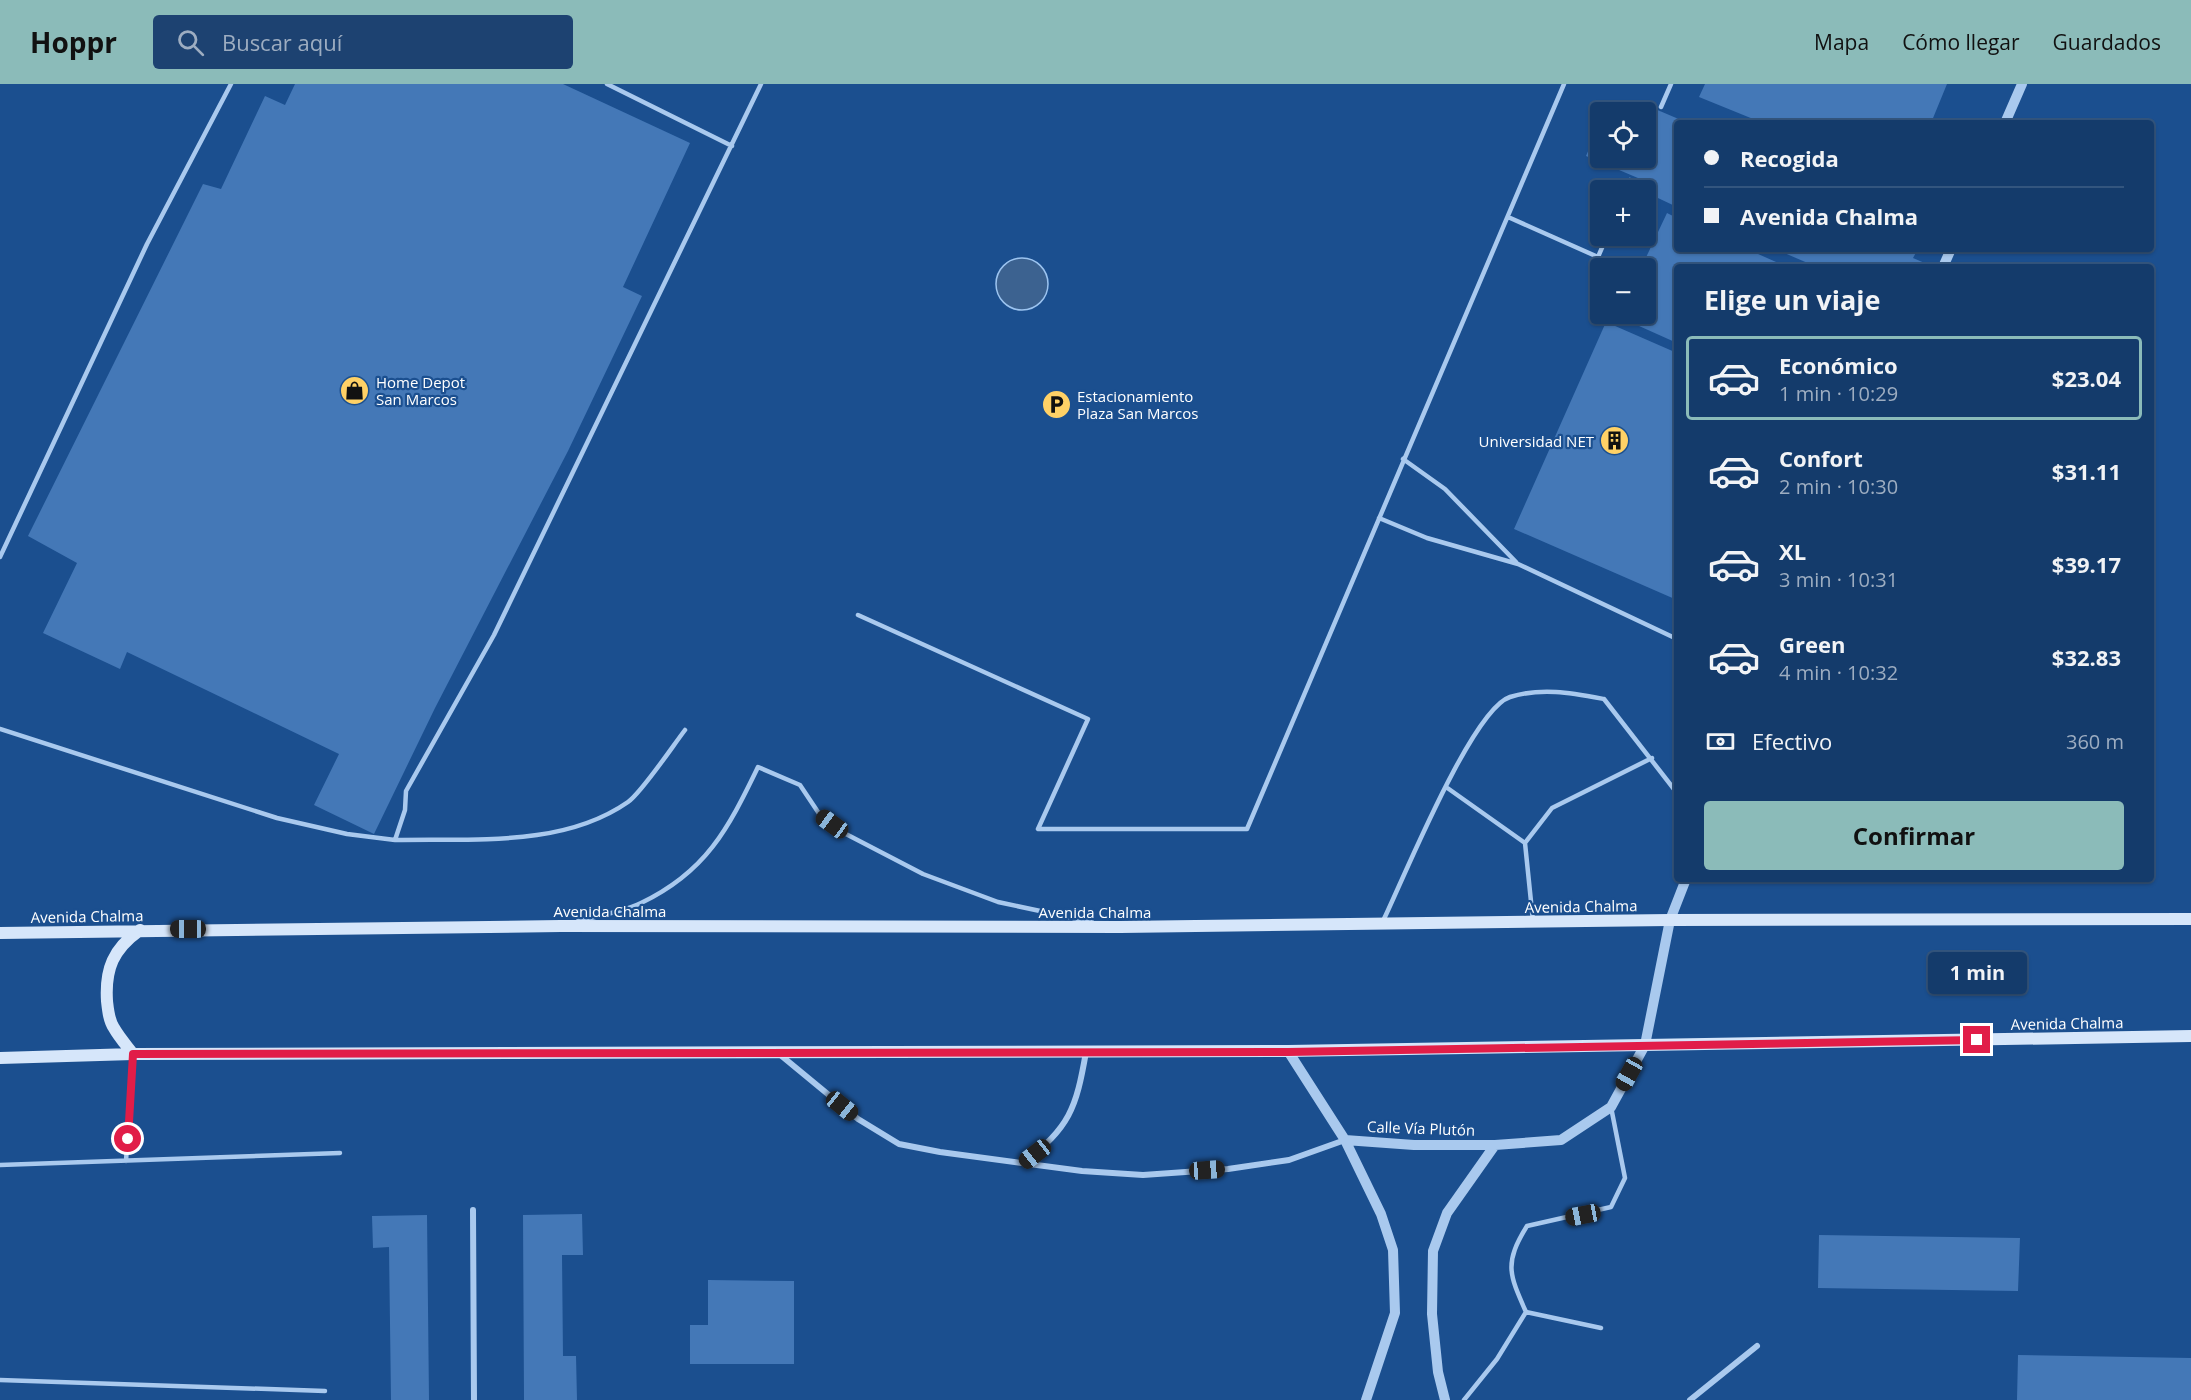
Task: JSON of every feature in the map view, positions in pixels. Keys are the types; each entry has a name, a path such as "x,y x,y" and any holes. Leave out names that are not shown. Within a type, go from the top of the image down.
{"main road":[{"name":"Avenida Chalma","path":"0,933 561,926 1120,927 1533,921 2191,919"},
{"path":"133,1054 112,1026 108,1009 107,978 108,965 117,951 141,930"},
{"name":"Avenida Chalma","path":"0,1058 133,1054 1288,1052 2191,1036"}],"street":[{"path":"2006,120 2022,84"},
{"name":"Calle Vía Plutón","path":"1345,1140 1414,1145 1495,1145 1561,1140 1611,1107 1645,1045 1670,920 1685,882"},
{"path":"1023,1163 1048,1144 1068,1120 1079,1095 1086,1052"},
{"name":"Calle Vía Plutón","path":"1288,1052 1345,1140 1381,1214 1392,1250 1395,1314 1366,1400"},
{"path":"777,1053 858,1119 899,1144 940,1152 1082,1171 1143,1175 1289,1160 1345,1140"},
{"name":"Calle Vía Plutón","path":"1445,1400 1438,1372 1432,1314 1433,1251 1447,1213 1495,1145"},
{"path":"473,1210 474,1400"},
{"path":"1690,1400 1757,1346"}],"lane":[{"path":"0,557 147,244 231,84"},
{"path":"607,84 732,146"},
{"path":"395,840 405,810 406,791 494,635 761,84"},
{"path":"858,615 1088,719 1038,829 1247,829 1564,84"},
{"path":"1661,107 1671,84"},
{"path":"1508,217 1598,257 1602,246"},
{"path":"1403,459 1445,489 1518,564"},
{"path":"1379,518 1427,538 1518,564 1674,638"},
{"path":"1382,924 1446,787 1478,727 1508,698 1556,690 1604,699 1674,789"},
{"path":"0,729 277,818 347,834 395,840 534,836 586,825 630,801 685,730"},
{"path":"1533,921 1525,843 1552,808 1652,758"},
{"path":"561,926 639,904 679,882 701,862 729,826 758,767 800,785 820,815 844,833 923,874 998,902 1120,927"},
{"path":"1446,787 1525,843"},
{"path":"126,1161 133,1054"},
{"path":"1526,1312 1512,1281 1512,1250 1527,1226 1611,1207 1626,1178 1611,1107"},
{"path":"0,1165 340,1153"},
{"path":"1526,1312 1601,1328"},
{"path":"1464,1400 1497,1359 1526,1312"},
{"path":"0,1380 325,1391"}],"water":[{"path":"1022,258 1032,260 1040,266 1046,274 1048,284 1046,294 1040,302 1032,308 1022,310 1012,308 1004,302 998,294 996,284 998,274 1004,266 1012,260"}],"building":[{"path":"295,84 563,84 690,143 623,287 642,296 568,451 435,708 374,834 314,805 339,754 127,652 120,669 43,633 77,563 28,536 203,184 221,189 265,96 285,105"},
{"path":"1705,84 1947,84 1932,120 1756,120 1699,97"},
{"path":"1656,109 1681,120 1674,120 1674,206 1656,197 1656,180 1643,180 1614,168 1656,168"},
{"path":"1667,213 1674,216 1674,252 1754,252 1780,264 1674,264 1674,342 1635,324 1656,324 1656,258 1646,258 1651,246 1656,246 1656,236"},
{"path":"1782,252 1916,252 1913,258 1927,264 1810,264"},
{"name":"Universidad NET","path":"1605,324 1611,324 1674,352 1674,599 1514,529"},
{"path":"582,1214 583,1255 562,1255 563,1356 576,1356 577,1400 524,1400 523,1215"},
{"path":"427,1215 429,1400 391,1400 389,1247 373,1248 372,1216"},
{"path":"1819,1235 2020,1238 2018,1291 1818,1288"},
{"path":"708,1280 794,1281 794,1364 690,1364 690,1325 708,1325"},
{"path":"2018,1355 2191,1358 2191,1400 2017,1400"}],"place":[{"name":"Home Depot San Marcos","path":"355,391"},
{"name":"Estacionamiento Plaza San Marcos","path":"1056,405"},
{"name":"Universidad NET","path":"1615,441"}],"route":[{"path":"128,1139 133,1054 1288,1052 1977,1040"}]}
